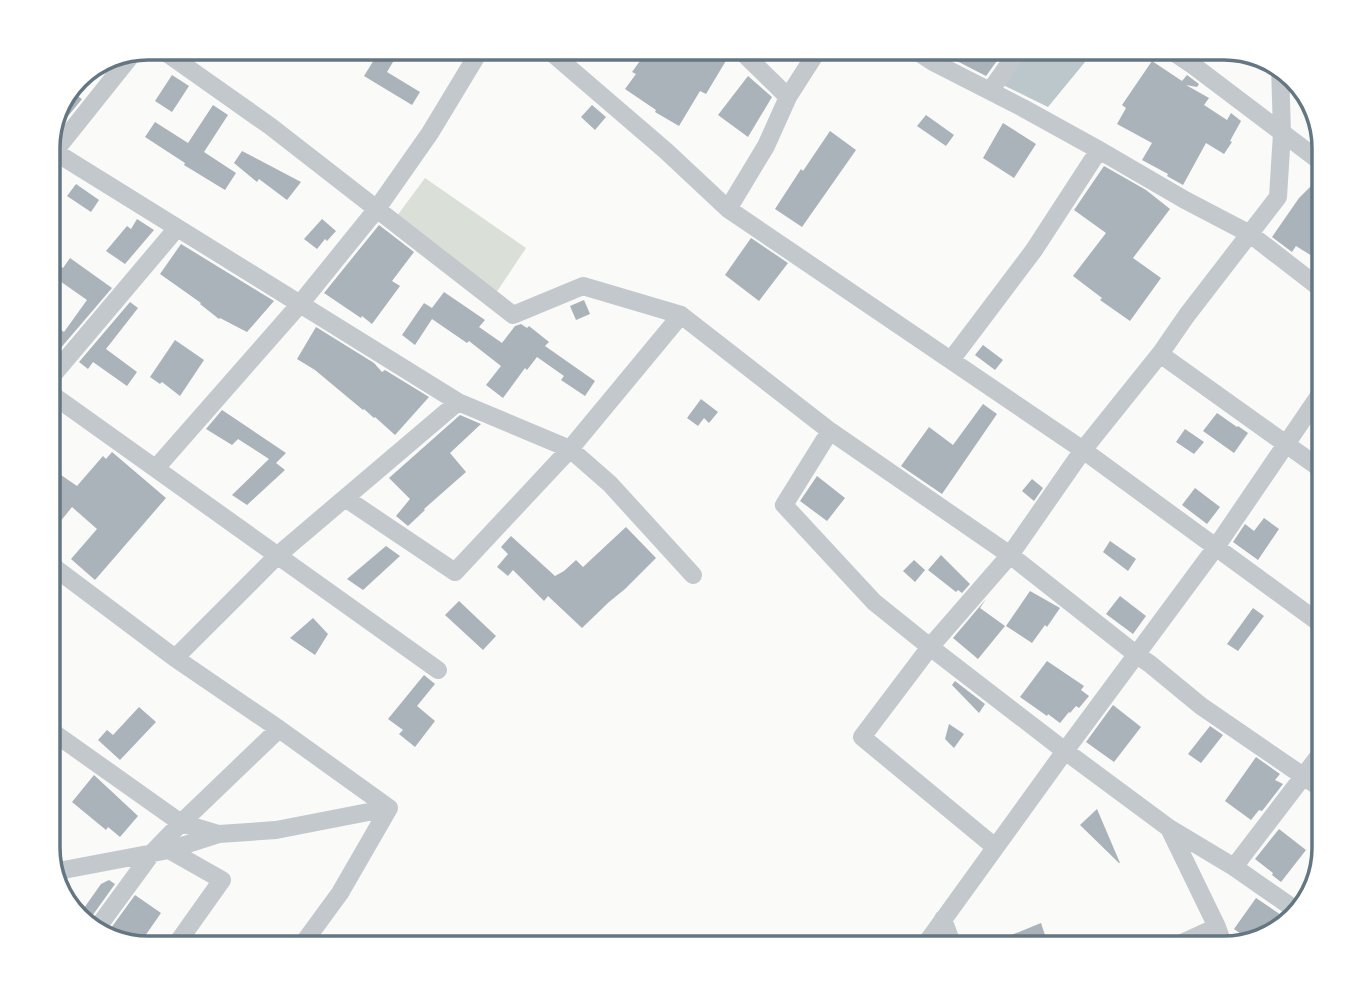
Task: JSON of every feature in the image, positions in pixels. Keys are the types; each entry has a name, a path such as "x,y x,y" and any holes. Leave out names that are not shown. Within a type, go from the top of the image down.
{"street":[{"path":"176,60 270,127 513,315 583,286 681,315 830,432 1010,555 1201,706 1312,782"},
{"path":"156,468 300,304 376,210 430,133 474,60"},
{"path":"560,60 666,151 728,209 1083,450 1312,617"},
{"path":"750,60 788,97"},
{"path":"728,209 766,146 788,97 812,60"},
{"path":"930,60 1250,234 1312,282"},
{"path":"990,91 1011,60"},
{"path":"1185,60 1312,155"},
{"path":"60,141 125,62"},
{"path":"995,847 862,737 930,647 1010,555 1083,450 1160,354 1278,197 1282,133 1280,80"},
{"path":"951,360 1034,250 1098,150"},
{"path":"60,159 458,402 570,449 610,484 693,575"},
{"path":"60,367 177,228"},
{"path":"345,498 454,572 570,449 681,315"},
{"path":"1160,354 1312,463"},
{"path":"60,400 438,670"},
{"path":"175,657 278,555 458,402"},
{"path":"931,936 1216,547 1312,406"},
{"path":"830,432 784,505 874,602 1065,751 1169,828 1234,867 1291,906"},
{"path":"60,572 175,657 389,808"},
{"path":"101,924 181,823 279,729"},
{"path":"60,737 181,823 219,834"},
{"path":"1234,867 1312,764"},
{"path":"62,870 160,851 219,834 276,830 389,808"},
{"path":"309,936 340,893 389,808"},
{"path":"1169,828 1220,936"},
{"path":"160,851 222,880 182,936"},
{"path":"943,919 949,936"},
{"path":"1197,936 1217,927"}],"shaded area":[{"path":"1017,60 1085,62 1048,107 1001,84"},
{"path":"425,178 526,248 494,296 391,224"}],"building":[{"path":"374,60 394,60 387,72 420,92 412,105 364,76"},
{"path":"641,60 726,60 706,94 700,91 679,126 625,89 636,74 632,72"},
{"path":"955,60 998,60 986,76"},
{"path":"1152,61 1182,81 1187,75 1199,84 1197,87 1186,85 1209,98 1204,105 1227,120 1231,113 1241,121 1224,154 1206,143 1183,185 1142,160 1152,143 1117,124 1126,108 1122,105"},
{"path":"172,75 189,86 172,112 155,101"},
{"path":"748,76 772,97 748,137 718,115"},
{"path":"77,96 82,99 63,122"},
{"path":"213,105 228,115 204,152 236,173 225,190 145,137 155,122 188,143"},
{"path":"592,105 606,117 595,130 581,117"},
{"path":"926,115 954,135 946,146 917,126"},
{"path":"1003,123 1036,144 1014,178 983,158"},
{"path":"830,131 856,150 802,227 775,209"},
{"path":"242,151 301,182 287,200 259,179 257,182 234,163"},
{"path":"1104,166 1146,190 1170,209 1133,258 1161,278 1130,321 1100,300 1102,298 1073,276 1106,233 1074,210"},
{"path":"76,184 99,200 91,212 67,196"},
{"path":"1312,185 1312,256 1296,246 1292,252 1272,237 1299,198"},
{"path":"137,219 154,230 125,264 106,251 127,226 131,229"},
{"path":"322,219 336,231 317,249 304,239"},
{"path":"379,225 414,252 392,281 400,286 372,324 324,293"},
{"path":"751,238 788,263 759,301 725,275"},
{"path":"181,244 274,301 247,332 219,319 160,274"},
{"path":"70,258 112,288 60,349 60,329 64,332 87,300 60,281 60,266 63,268"},
{"path":"444,292 485,320 479,327 502,343 515,326 529,326 549,342 545,346 595,381 585,396 561,380 564,376 537,357 527,370 525,368 503,398 486,385 501,366 469,341 467,343 432,319 415,345 402,335 424,303 432,308"},
{"path":"584,300 590,314 576,320 570,306"},
{"path":"130,302 138,308 106,349 137,372 127,386 93,362 88,369 79,362"},
{"path":"316,327 374,363 382,372 385,370 429,397 395,435 315,370 297,359"},
{"path":"175,340 204,360 180,396 162,382 160,384 150,377"},
{"path":"983,345 1003,360 995,370 975,355"},
{"path":"701,399 718,412 709,423 704,418 698,426 687,418"},
{"path":"983,404 997,414 942,494 901,466 929,427 953,445"},
{"path":"222,410 286,453 276,463 285,470 247,505 232,495 269,459 238,439 232,445 206,429"},
{"path":"1217,413 1248,433 1234,453 1203,431"},
{"path":"460,415 481,424 450,453 466,472 408,526 396,516 410,499 389,478"},
{"path":"1185,429 1204,442 1194,454 1176,442"},
{"path":"112,452 166,498 95,580 71,559 97,529 72,507 60,522 60,477 77,486 103,456 106,459"},
{"path":"817,476 845,498 827,521 800,501"},
{"path":"1032,479 1043,488 1034,501 1022,491"},
{"path":"1195,488 1220,507 1207,524 1182,505"},
{"path":"1264,518 1279,529 1258,560 1233,542 1245,524 1254,531"},
{"path":"626,527 656,558 582,628 548,596 544,601 513,570 508,576 497,567 508,554 501,547 511,536 555,576 576,560 583,567"},
{"path":"1110,541 1136,559 1128,571 1103,552"},
{"path":"386,546 400,556 363,590 347,579"},
{"path":"941,555 970,584 962,593 958,590 956,592 928,570"},
{"path":"914,560 925,570 915,582 903,571"},
{"path":"1030,591 1060,608 1032,643 1006,626"},
{"path":"1120,596 1146,616 1133,634 1106,614"},
{"path":"986,599 980,608 1005,626 978,659 953,638"},
{"path":"459,601 496,636 483,650 445,615"},
{"path":"1253,608 1264,616 1238,651 1227,644"},
{"path":"313,618 328,634 315,655 290,638"},
{"path":"1047,661 1084,686 1081,690 1089,696 1060,723 1020,697"},
{"path":"424,675 435,684 417,706 435,721 415,747 399,734 403,730 388,719"},
{"path":"955,681 985,704 979,713 952,685"},
{"path":"1113,705 1141,727 1114,762 1086,742"},
{"path":"139,707 156,722 120,760 98,740 107,730 113,735"},
{"path":"949,724 964,734 954,748 945,739"},
{"path":"1210,726 1223,735 1201,763 1188,754"},
{"path":"1256,757 1280,774 1275,780 1283,784 1262,811 1259,810 1251,820 1225,801"},
{"path":"94,775 138,816 120,837 108,827 106,830 72,802"},
{"path":"1097,809 1120,863 1080,825"},
{"path":"1279,829 1306,850 1281,882 1255,859"},
{"path":"109,880 115,884 92,916 79,905 84,908 101,884"},
{"path":"135,895 161,913 145,936 111,928"},
{"path":"1256,898 1282,915 1253,932 1240,935 1234,929"},
{"path":"1041,923 1045,935 1042,936 1009,936"}]}
